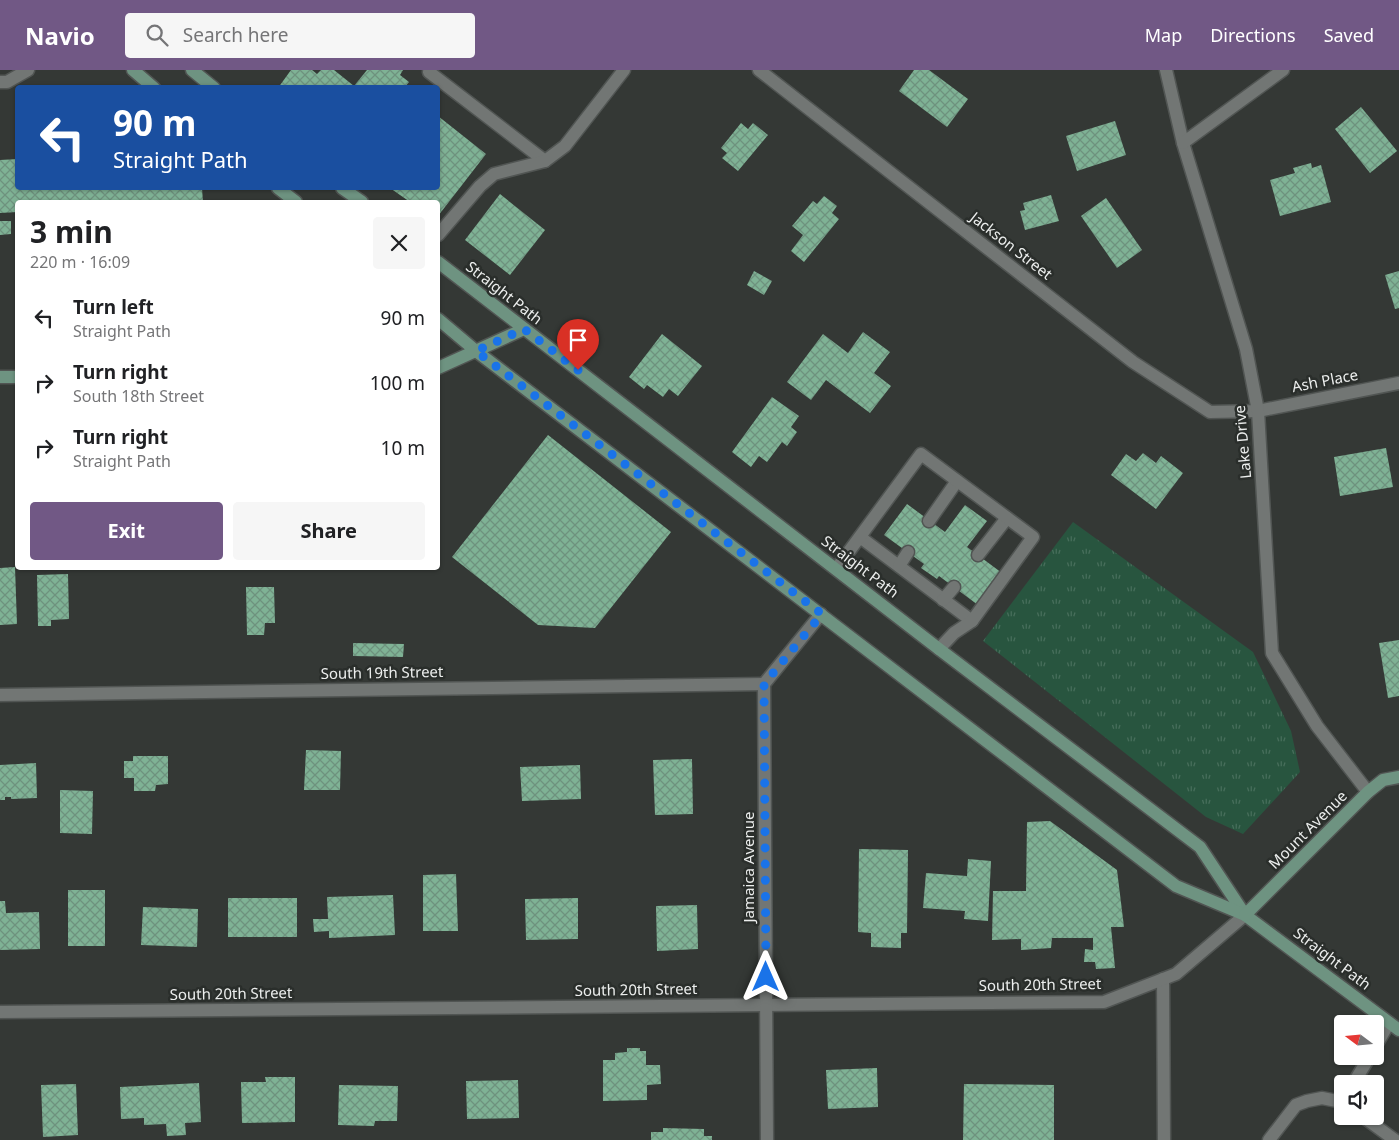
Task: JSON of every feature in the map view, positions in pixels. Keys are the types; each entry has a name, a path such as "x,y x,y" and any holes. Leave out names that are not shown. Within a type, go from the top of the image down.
{"main road":[{"path":"133,70 150,85"},
{"path":"192,70 210,85"},
{"path":"281,190 293,200"},
{"path":"345,190 359,200"},
{"name":"Straight Path","path":"440,264 1200,847 1245,915"},
{"name":"Straight Path","path":"440,321 476,351 1176,886 1245,915 1394,1026"},
{"path":"440,367 524,329"},
{"path":"0,377 15,377"},
{"name":"Mount Avenue","path":"1245,915 1368,792 1383,780 1399,777"}],"street":[{"path":"0,82 7,82 28,70"},
{"path":"440,233 480,186 494,174 545,161 565,146 624,70"},
{"name":"Jackson Street","path":"759,70 1133,362 1210,412 1258,411"},
{"name":"Lake Drive","path":"1166,70 1183,143 1246,349 1258,411 1272,653 1317,726 1368,792"},
{"path":"1183,143 1283,70"},
{"path":"429,72 545,161"},
{"name":"Ash Place","path":"1258,411 1399,383"},
{"path":"836,569 920,454 1007,518 1033,538 972,622 954,633 940,648"},
{"path":"929,521 957,481"},
{"path":"978,555 1007,518"},
{"path":"860,537 972,622"},
{"path":"898,566 908,552"},
{"path":"943,600 954,587"},
{"path":"764,684 822,614"},
{"name":"South 19th Street","path":"0,695 764,684"},
{"name":"Jamaica Avenue","path":"764,684 767,1140"},
{"name":"South 20th Street","path":"0,1012 1104,1002 1176,974 1245,915"},
{"path":"1163,979 1164,1140"},
{"path":"1384,1037 1394,1026"},
{"path":"1269,1140 1296,1105 1322,1098 1334,1100"},
{"path":"1374,1125 1394,1140"}],"green space":[{"path":"1073,522 1253,652 1291,731 1300,772 1243,834 1206,817 983,641"}],"building":[{"path":"291,70 312,70 317,74 321,70 334,70 353,85 280,85"},
{"path":"367,70 403,70 400,75 409,82 406,85 355,85"},
{"path":"914,70 929,70 968,99 947,127 899,91"},
{"path":"1361,107 1397,151 1370,173 1335,129"},
{"path":"440,118 486,154 440,213 440,200 407,200 393,190 440,190"},
{"path":"1115,121 1126,155 1077,171 1066,136"},
{"path":"741,123 748,129 753,123 768,135 738,171 722,158 727,153 721,148"},
{"path":"15,159 15,190 202,190 203,200 15,200 15,212 0,213 0,160"},
{"path":"1311,163 1312,168 1321,165 1331,202 1280,216 1270,180 1295,173 1293,168"},
{"path":"500,194 545,230 510,275 465,240"},
{"path":"1051,195 1059,221 1025,230 1020,211 1025,210 1023,203"},
{"path":"824,196 837,206 832,213 839,219 804,262 791,251 803,235 792,226 813,201 817,204"},
{"path":"1106,198 1142,250 1117,268 1081,216"},
{"path":"0,221 11,221 11,234 0,235"},
{"path":"754,271 772,281 764,295 747,285"},
{"path":"1399,271 1399,308 1395,309 1385,275"},
{"path":"863,332 890,352 874,373 891,386 870,413 826,380 811,400 787,382 823,334 848,353"},
{"path":"662,334 702,366 678,396 669,389 663,397 647,385 644,389 629,377"},
{"path":"772,397 799,416 791,427 797,432 787,446 782,442 767,462 759,456 751,467 732,452"},
{"path":"548,435 671,532 595,628 538,625 452,557"},
{"path":"1386,448 1393,487 1340,496 1334,457"},
{"path":"1143,453 1156,463 1161,456 1183,473 1156,509 1111,475 1126,454 1136,461"},
{"path":"907,504 945,532 965,505 987,521 967,547 1002,573 978,605 939,576 937,579 921,568 924,564 884,535"},
{"path":"15,567 17,624 0,625 0,568"},
{"path":"68,574 69,619 51,620 51,626 38,626 37,575"},
{"path":"246,587 274,587 275,623 265,623 264,635 247,635"},
{"path":"1399,640 1399,696 1388,698 1379,643"},
{"path":"353,643 404,644 403,657 353,656"},
{"path":"306,750 341,751 340,790 304,790"},
{"path":"133,756 168,756 168,784 156,785 155,791 134,791 134,778 124,778 124,761 133,761"},
{"path":"692,759 693,814 655,815 653,760"},
{"path":"36,763 37,798 11,799 11,797 5,797 5,800 0,800 0,765"},
{"path":"580,765 581,799 522,801 520,767"},
{"path":"60,790 93,791 92,834 60,833"},
{"path":"1050,821 1117,870 1124,927 1111,927 1115,968 1096,969 1095,962 1084,962 1085,949 1093,950 1093,938 1052,938 1051,948 1021,950 1021,939 992,940 993,891 1026,891 1027,822"},
{"path":"859,849 908,850 907,933 901,933 901,948 871,947 871,933 858,932"},
{"path":"968,859 991,861 988,921 964,919 965,911 923,908 926,873 967,876"},
{"path":"456,874 458,931 423,931 423,875"},
{"path":"68,890 105,890 105,946 68,946"},
{"path":"393,895 395,935 329,938 329,931 314,932 313,919 328,919 327,897"},
{"path":"228,898 297,898 297,937 228,937"},
{"path":"578,898 578,939 526,940 525,899"},
{"path":"0,901 5,901 6,913 39,912 40,949 0,950"},
{"path":"697,905 698,949 657,951 656,906"},
{"path":"143,907 198,909 197,947 141,945"},
{"path":"627,1048 640,1048 640,1051 646,1051 646,1065 660,1065 661,1084 647,1085 647,1100 603,1101 603,1060 615,1060 615,1053 627,1052"},
{"path":"877,1068 878,1107 828,1109 826,1070"},
{"path":"265,1077 295,1077 295,1122 242,1123 241,1082 266,1082"},
{"path":"518,1080 519,1118 467,1119 466,1081"},
{"path":"199,1083 201,1122 185,1123 186,1135 167,1136 166,1124 144,1125 144,1118 121,1119 120,1087"},
{"path":"76,1084 78,1135 43,1137 41,1085"},
{"path":"964,1084 1054,1085 1054,1140 963,1140"},
{"path":"339,1085 398,1086 397,1121 375,1121 374,1126 338,1125"},
{"path":"663,1128 704,1129 704,1136 712,1136 712,1140 651,1140 651,1132 663,1132"}],"route":[{"path":"578,370 524,329 476,351 822,614 764,684 766,977"}]}
